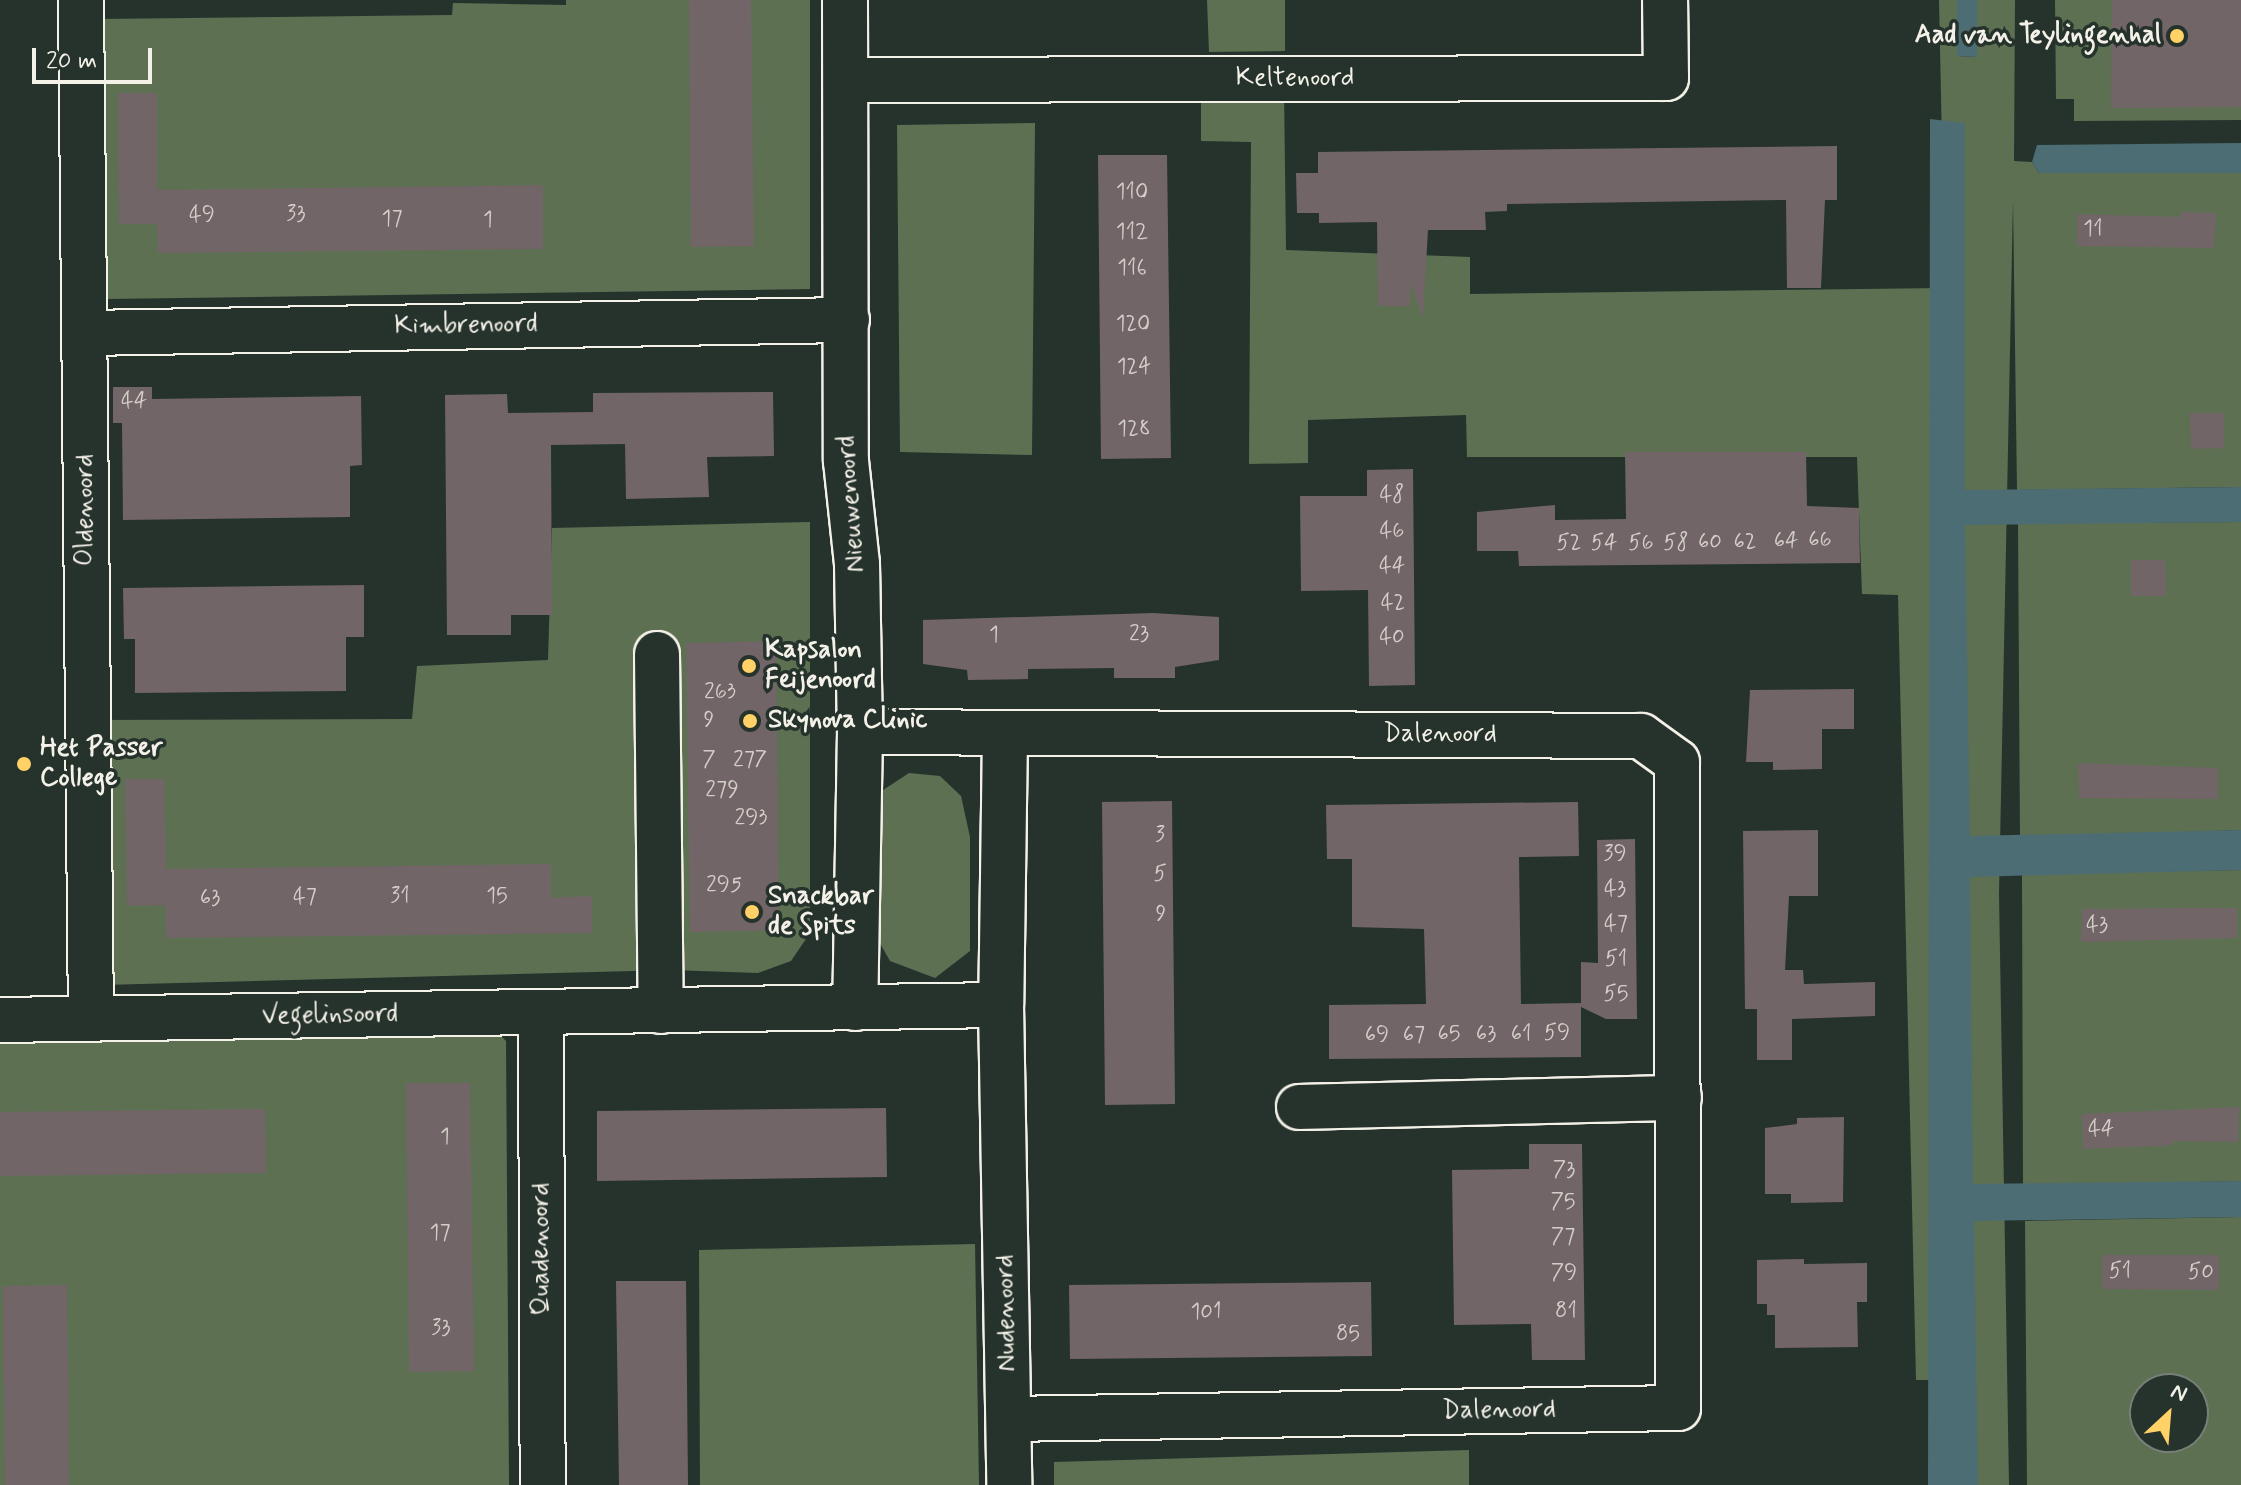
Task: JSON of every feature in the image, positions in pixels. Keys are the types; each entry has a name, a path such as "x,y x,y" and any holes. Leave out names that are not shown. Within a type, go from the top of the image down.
{"street":[{"name":"Oldenoord","path":"81,0 91,1019"},
{"name":"Nieuwenoord","path":"845,0 846,461 857,564 860,732 855,1008"},
{"name":"Keltenoord","path":"847,80 1666,78 1665,0"},
{"name":"Kimbrenoord","path":"86,333 847,320"},
{"path":"657,654 661,1011"},
{"name":"Dalenoord","path":"860,732 1641,736 1677,762 1678,1408 1009,1419"},
{"path":"1001,1005 1005,734"},
{"name":"Vegelinsoord","path":"0,1020 1001,1005"},
{"name":"Nudenoord","path":"1001,1005 1009,1485"},
{"name":"Quadenoord","path":"541,1012 543,1485"},
{"path":"1299,1107 1679,1098"}],"green space":[{"path":"566,0 810,0 810,289 107,299 99,19 452,15 453,3 566,5"},
{"path":"1207,0 1285,0 1285,51 1209,52"},
{"path":"1939,0 1957,0 1957,56 1977,57 1977,0 2015,0 2014,161 2032,162 2039,173 2241,173 2241,487 2017,490 2013,201 1999,894 2009,1485 1965,1485 1963,1380 1916,1380 1898,595 1862,594 1857,457 1467,457 1466,415 1308,420 1308,463 1249,464 1251,142 1201,141 1201,89 1284,88 1286,250 1470,257 1470,294 1945,288"},
{"name":"Aad van Teylingenhal","path":"2055,0 2241,0 2241,120 2074,121 2074,99 2056,99"},
{"path":"1035,123 1032,455 900,452 897,125"},
{"path":"810,522 810,933 791,961 758,973 671,970 102,985 94,720 412,719 417,666 548,660 552,528"},
{"path":"2241,522 2241,830 2020,838 2018,523"},
{"path":"909,773 940,776 961,796 970,837 970,951 935,978 890,961 877,938 877,794"},
{"path":"2241,870 2241,1181 2023,1186 2022,874"},
{"path":"491,1026 506,1041 509,1485 0,1485 0,1034"},
{"path":"2241,1217 2241,1485 2027,1485 2025,1221"},
{"path":"975,1244 979,1485 700,1485 699,1250"},
{"path":"1469,1450 1469,1485 1054,1485 1054,1462"}],"water":[{"path":"1957,0 1977,0 1977,57 1957,56"},
{"path":"1930,119 1965,123 1965,490 2241,487 2241,522 1965,525 1970,836 2241,830 2241,870 1970,877 1973,1184 2241,1181 2241,1217 1974,1221 1978,1485 1928,1485"},
{"path":"2241,143 2241,173 2039,173 2032,162 2037,145"}],"building":[{"path":"689,0 751,0 754,246 691,247"},
{"name":"Aad van Teylingenhal","path":"2112,0 2241,0 2241,107 2111,108"},
{"path":"118,93 157,93 157,190 543,185 543,249 158,253 157,224 119,224"},
{"path":"1837,146 1837,200 1825,200 1821,288 1787,288 1786,200 1507,204 1507,211 1485,212 1486,230 1428,230 1423,318 1410,282 1410,306 1378,306 1377,222 1319,223 1319,213 1297,213 1296,173 1318,173 1318,152"},
{"path":"1098,155 1167,155 1171,458 1101,459"},
{"path":"2181,212 2216,213 2214,248 2077,246 2077,214 2181,217"},
{"path":"113,387 152,387 152,399 361,396 362,465 350,466 350,517 123,520 122,423 113,423"},
{"path":"773,392 774,456 707,457 709,497 626,499 625,444 551,445 552,615 511,615 511,635 447,635 445,395 507,394 508,413 593,412 593,393"},
{"path":"2190,413 2224,413 2224,448 2191,449"},
{"path":"1625,452 1806,452 1807,506 1859,508 1860,563 1519,566 1518,551 1477,551 1477,512 1555,505 1555,520 1626,519"},
{"path":"1413,469 1415,685 1369,686 1368,590 1301,591 1300,496 1367,496 1367,470"},
{"path":"2131,560 2165,560 2166,596 2131,596"},
{"path":"364,585 364,637 346,637 346,691 135,693 135,639 124,639 123,588"},
{"path":"1153,613 1219,617 1219,660 1175,667 1175,678 1114,678 1114,668 1028,669 1028,679 968,680 967,670 923,664 923,620"},
{"path":"776,641 779,930 690,932 686,643"},
{"path":"1854,689 1854,729 1822,729 1822,769 1773,770 1773,762 1746,762 1750,690"},
{"path":"2078,763 2218,768 2218,799 2079,798"},
{"path":"125,779 164,779 166,869 551,864 551,898 592,896 592,933 166,938 165,905 127,906"},
{"path":"1172,801 1175,1104 1105,1105 1102,802"},
{"path":"1578,802 1579,856 1519,857 1521,1004 1581,1003 1581,962 1598,963 1597,840 1635,839 1637,1019 1606,1019 1581,1007 1581,1057 1329,1059 1329,1005 1426,1004 1424,929 1352,927 1352,859 1327,859 1326,805"},
{"path":"1818,830 1818,896 1789,896 1785,970 1803,970 1804,984 1875,982 1875,1016 1792,1019 1792,1060 1757,1060 1757,1009 1745,1009 1743,831"},
{"path":"2237,908 2237,938 2081,942 2082,909"},
{"path":"406,1083 470,1083 474,1371 409,1372"},
{"path":"2239,1107 2238,1142 2173,1141 2173,1145 2083,1149 2082,1114"},
{"path":"886,1108 887,1177 597,1181 597,1111"},
{"path":"265,1109 266,1173 0,1176 0,1112"},
{"path":"1844,1117 1843,1202 1791,1203 1791,1194 1765,1194 1765,1128 1797,1124 1797,1118"},
{"path":"1529,1144 1582,1144 1585,1360 1532,1360 1531,1324 1454,1325 1452,1170 1529,1169"},
{"path":"2102,1255 2219,1255 2219,1290 2102,1289"},
{"path":"1804,1259 1804,1264 1867,1263 1867,1302 1857,1302 1858,1347 1775,1348 1775,1315 1767,1315 1767,1304 1757,1304 1757,1260"},
{"path":"616,1281 686,1281 688,1485 619,1485"},
{"path":"1371,1282 1372,1356 1070,1359 1069,1285"},
{"path":"67,1285 69,1485 5,1485 3,1286"}],"place":[{"name":"Aad van Teylingenhal","path":"2177,36"},
{"name":"Kapsalon Feijenoord","path":"749,666"},
{"name":"Skynova Clinic","path":"750,721"},
{"name":"Het Passer College","path":"24,764"},
{"name":"Snackbar de Spits","path":"752,912"}]}
